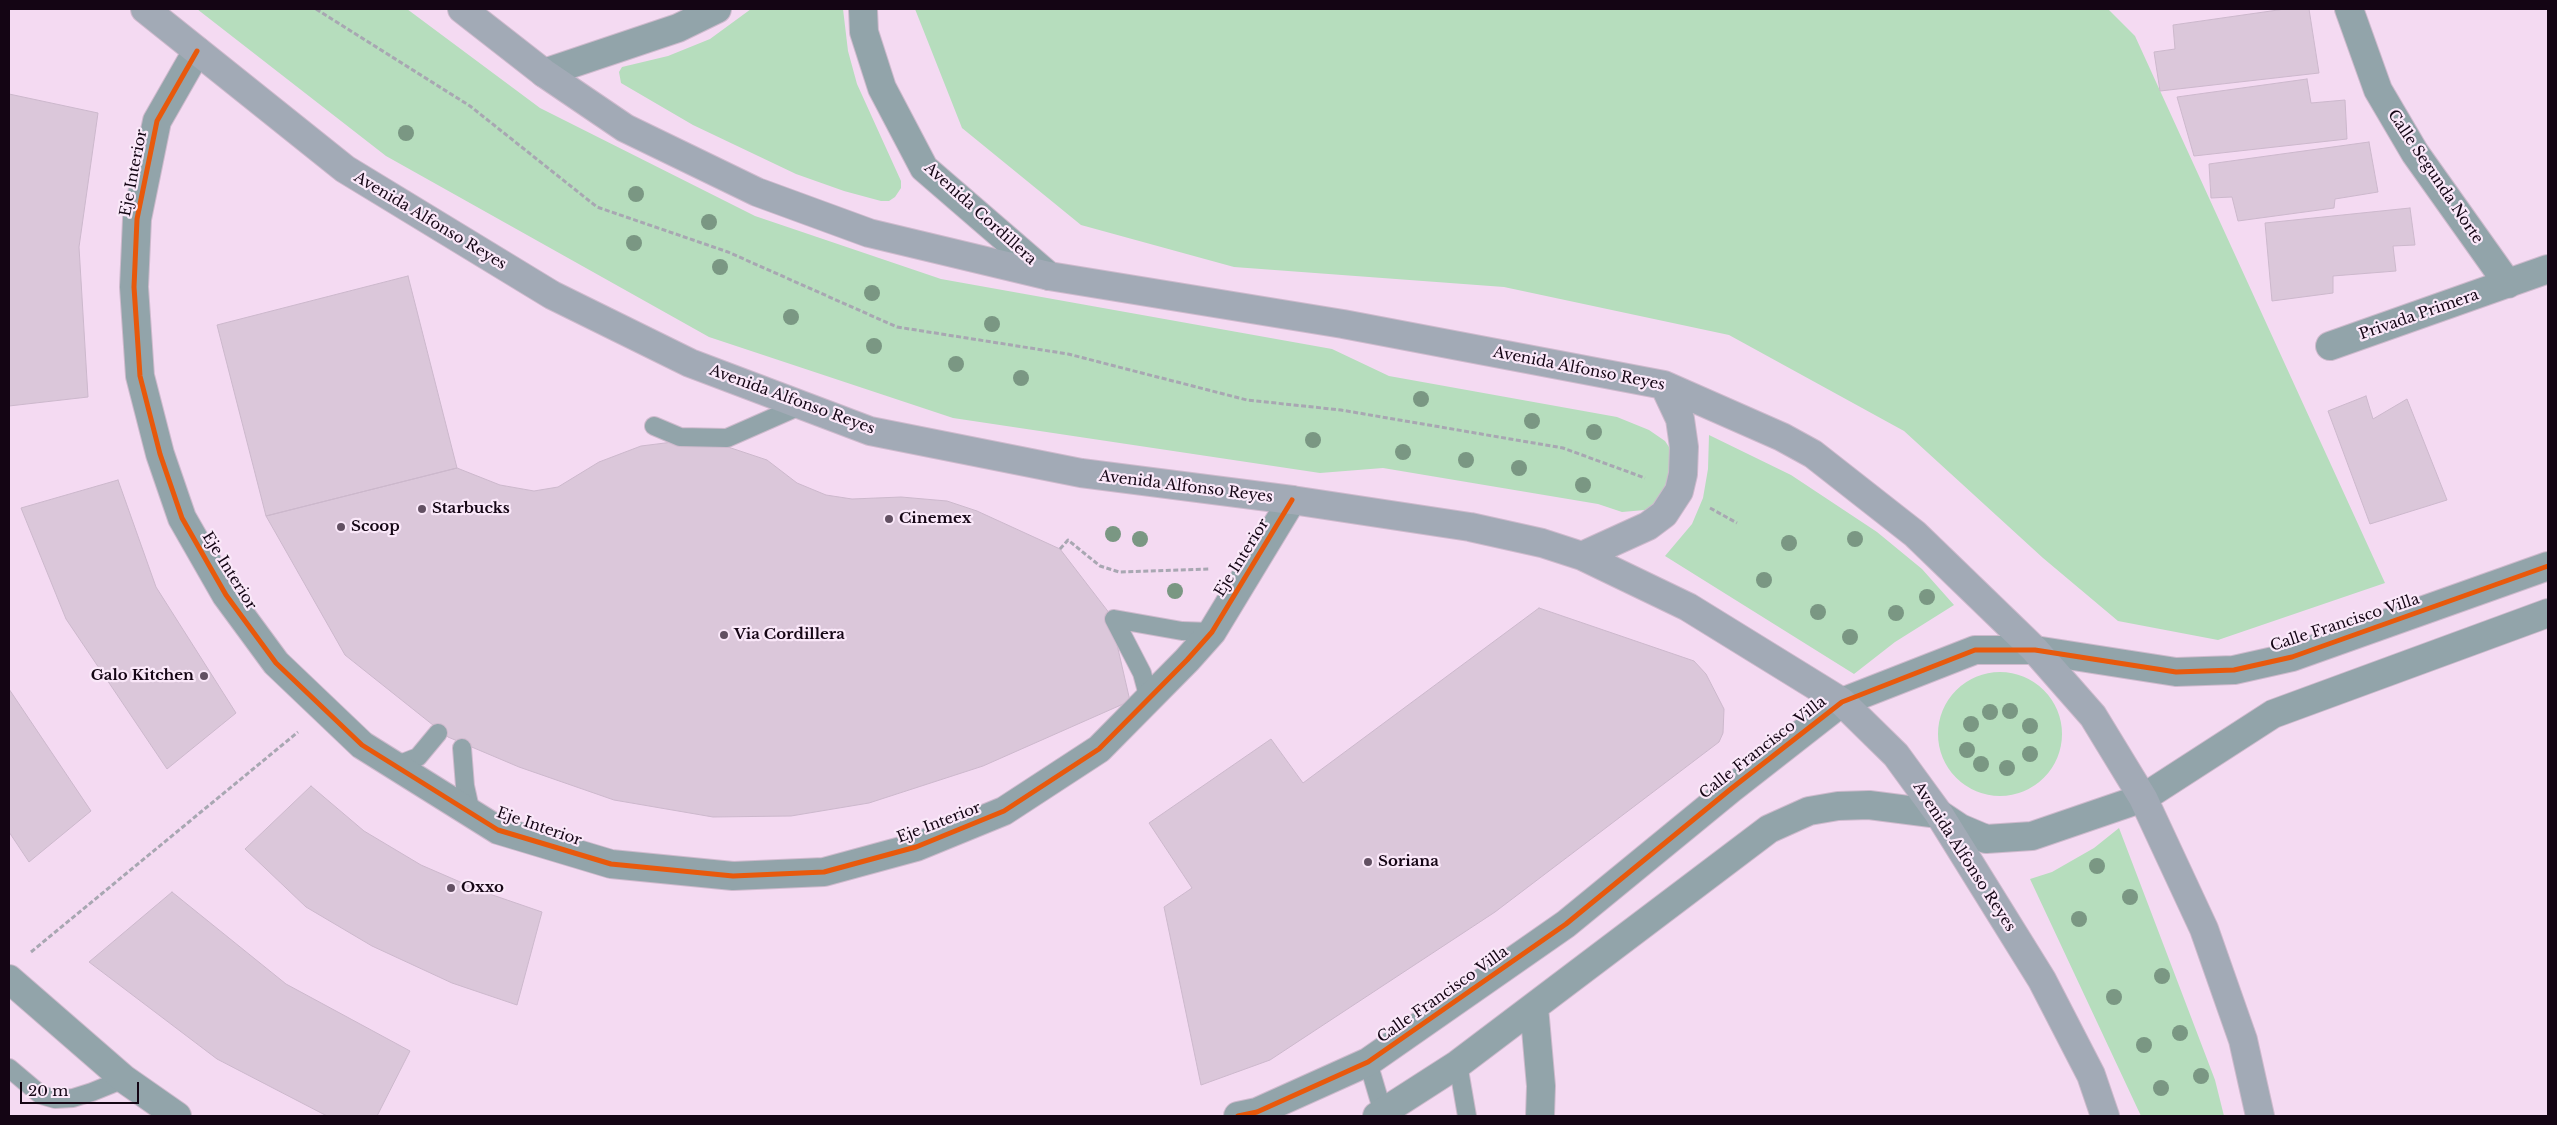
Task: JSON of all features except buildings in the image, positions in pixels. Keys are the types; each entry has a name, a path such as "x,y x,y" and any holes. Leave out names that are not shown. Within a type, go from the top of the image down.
{"main road":[{"name":"Avenida Alfonso Reyes","path":"145,9 345,169 552,296 690,363 870,431 1071,471 1292,500 1470,527 1542,543 1582,556 1688,607 1842,702 1896,754 1939,814 2042,980 2091,1075 2105,1116"},
{"name":"Avenida Alfonso Reyes","path":"462,9 544,73 625,128 756,192 869,233 1049,276 1343,324 1664,385 1782,437 1814,454 1915,534 2035,650 2093,716 2143,798 2204,929 2243,1040 2260,1116"},
{"path":"1582,556 1648,526 1664,514 1679,491 1683,474 1684,447 1680,419 1664,385"}],"street":[{"path":"544,73 678,28 717,9"},
{"name":"Avenida Cordillera","path":"863,9 864,32 882,88 924,168 1049,276"},
{"name":"Calle Segunda Norte","path":"2349,9 2378,90 2415,153 2508,284"},
{"name":"Eje Interior","path":"197,51 157,121 137,219 134,287 140,376 160,454 187,526 226,595 276,663 324,710 362,745 498,830 611,864 733,876 824,872 916,847 1004,811 1099,748 1150,699 1212,632 1292,500"},
{"name":"Privada Primera","path":"2330,346 2548,270"},
{"name":"Calle Francisco Villa","path":"1251,1115 1368,1062 1566,924 1732,788 1842,702 1976,650 2035,650 2176,672 2234,670 2292,657 2548,566"},
{"path":"1381,1115 1458,1064 1769,829 1809,811 1838,806 1869,805 1939,814 1960,828 1986,839 2016,839 2032,836 2143,798 2273,714 2548,613"},
{"path":"16,968 124,1079 177,1116"},
{"path":"1534,1007 1541,1086 1540,1116"}],"lane":[{"path":"654,426 680,437 727,438 802,405"},
{"path":"1150,699 1142,673 1114,619 1182,630 1212,632"},
{"path":"395,766 418,757 438,733"},
{"path":"462,748 465,786 471,813"},
{"path":"1368,1062 1381,1115"},
{"path":"1458,1064 1467,1116"},
{"path":"9,1068 41,1095 55,1099 73,1098 124,1079"}],"path":[{"path":"316,9 470,106 597,207 728,252 897,327 1068,354 1247,400 1341,410 1563,448 1679,491 1738,523"},
{"path":"1060,549 1068,540 1100,566 1119,572 1252,565"},
{"path":"16,968 324,710"}],"green space":[{"path":"197,9 407,9 540,108 755,216 941,279 1332,349 1389,376 1617,417 1649,430 1665,441 1675,456 1667,498 1645,510 1622,512 1598,504 1383,468 1320,473 953,418 709,337 386,156"},
{"path":"751,9 843,9 848,51 857,84 901,181 901,188 895,197 889,201 881,201 844,191 796,174 693,125 621,83 619,72 622,67 668,56 710,39"},
{"path":"915,9 2108,9 2135,36 2385,583 2218,640 2118,621 2043,558 1904,431 1729,335 1504,287 1234,267 1081,225 962,128"},
{"path":"1709,435 1791,475 1877,532 1922,569 1954,605 1895,642 1854,674 1665,556 1692,524 1703,498 1708,469"},
{"path":"2000,672 2024,676 2044,690 2058,710 2062,734 2058,758 2044,778 2024,792 2000,796 1976,792 1956,778 1942,758 1938,734 1942,710 1956,690 1976,676"},
{"path":"2119,828 2215,1080 2224,1116 2141,1116 2030,879 2052,872 2094,848"}],"cycle path":[{"path":"197,51 157,121 137,219 134,287 140,376 160,454 182,518 226,595 276,663 362,745 498,830 611,864 733,876 824,872 916,847 1004,811 1099,749 1187,660 1212,632 1292,500"},
{"path":"1238,1116 1257,1112 1368,1062 1566,924 1732,788 1842,702 1975,650 2035,650 2176,672 2234,670 2292,657 2548,566"}],"place":[{"name":"Starbucks","path":"422,509"},
{"name":"Cinemex","path":"889,519"},
{"name":"Scoop","path":"341,527"},
{"name":"Via Cordillera","path":"724,635"},
{"name":"Galo Kitchen","path":"204,676"},
{"name":"Soriana","path":"1368,862"},
{"name":"Oxxo","path":"451,888"}]}
